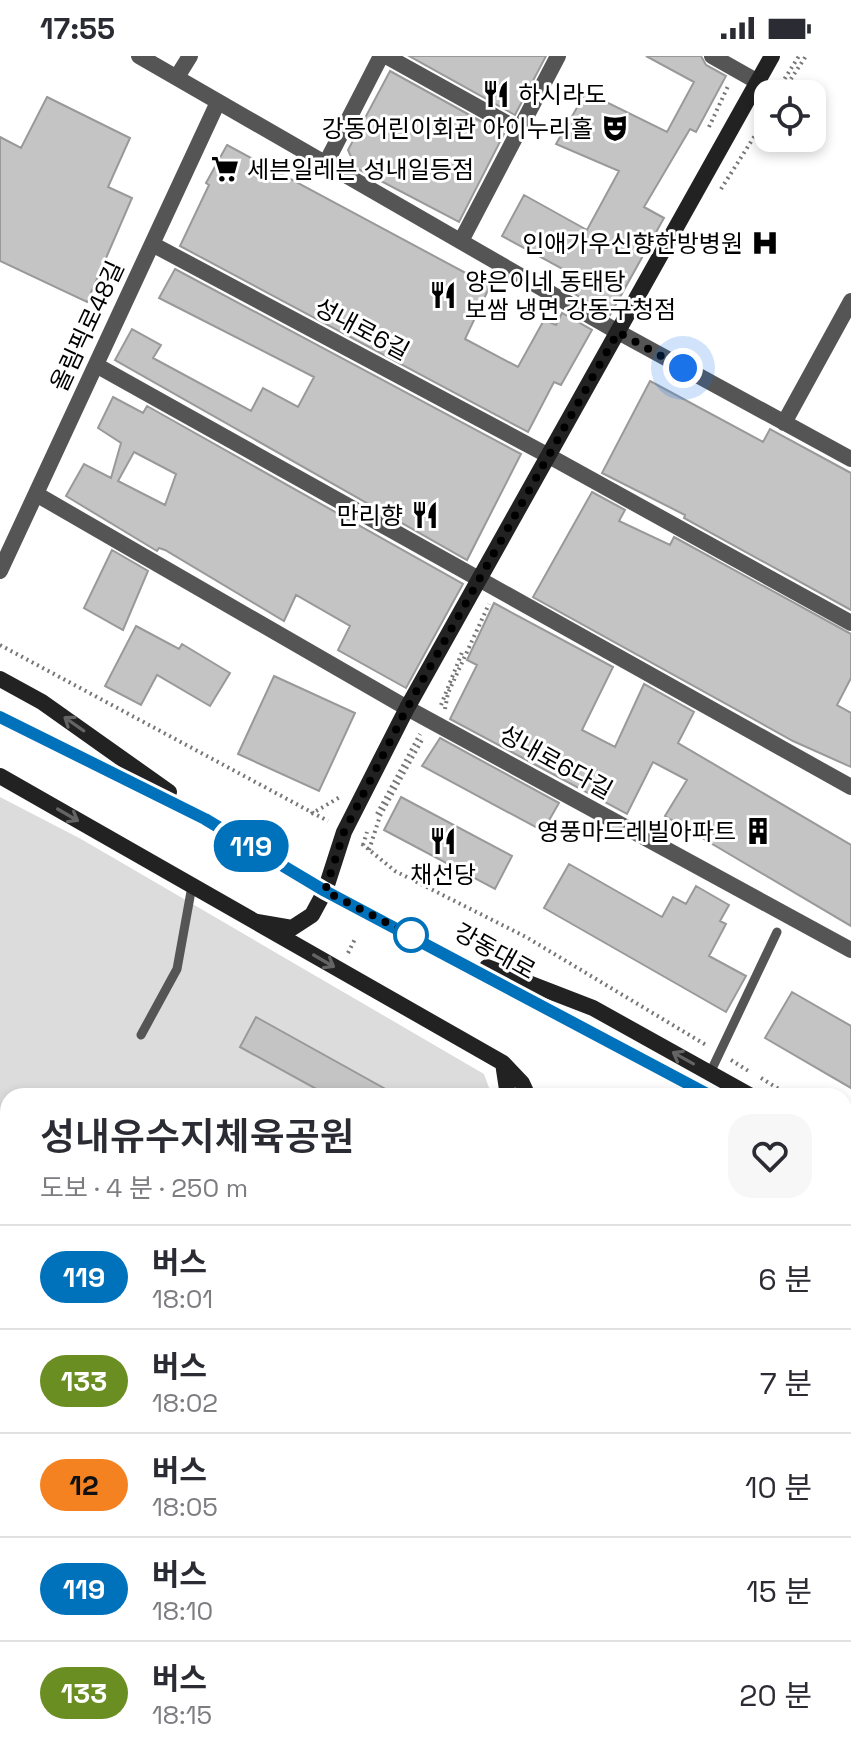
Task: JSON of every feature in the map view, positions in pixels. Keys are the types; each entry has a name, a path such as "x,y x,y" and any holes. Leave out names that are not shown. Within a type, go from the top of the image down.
{"main road":[{"path":"759,80 772,56"},
{"path":"257,922 292,928 312,915 325,891 344,832 407,708 754,89"},
{"path":"0,679 42,702 205,819"},
{"name":"강동대로","path":"0,717 205,819 325,891 696,1088"},
{"path":"0,776 503,1063 524,1088"},
{"path":"430,945 593,1008 737,1088"},
{"path":"503,1063 507,1088"}],"street":[{"path":"139,56 618,332 851,459"},
{"path":"177,77 190,56"},
{"path":"326,163 383,56 519,130"},
{"path":"461,241 558,56"},
{"path":"712,56 754,80"},
{"name":"올림픽로48길","path":"0,571 218,102"},
{"name":"성내로6길","path":"152,244 549,456 851,623"},
{"path":"784,423 851,301"},
{"path":"96,365 851,787"},
{"path":"36,494 407,708"},
{"name":"성내로6다길","path":"407,708 851,950"}],"lane":[{"path":"141,1035 177,969 192,886"},
{"path":"710,1073 777,932"}],"path":[{"path":"784,80 799,56"},
{"path":"790,80 806,56"},
{"path":"0,645 326,822"},
{"name":"강동대로","path":"357,840 395,871 526,937 777,1088"},
{"path":"346,955 356,937"}],"shaded area":[{"path":"0,797 81,839 484,1074 489,1088 0,1088"}],"building":[{"path":"409,56 546,56 515,115"},
{"path":"646,56 701,56 706,65 726,76 696,132 690,129 644,207 664,218 610,315 573,293 581,279 502,236 524,195 587,230 619,171 556,144 586,92 667,132 694,82"},
{"path":"390,71 504,134 459,222 356,168 348,150"},
{"path":"47,97 130,138 108,187 132,198 87,302 0,261 0,137 21,148"},
{"path":"227,145 490,286 465,339 518,367 544,320 556,325 562,313 592,330 561,385 554,382 528,432 180,246 209,185 206,183"},
{"path":"175,269 521,454 467,560 115,360 132,329 161,345 153,358 251,411 263,388 298,407 314,377 159,298"},
{"path":"650,381 763,442 770,429 851,473 851,610 684,518 685,515 602,473"},
{"path":"113,397 143,413 147,406 463,584 406,688 338,650 350,626 296,595 284,621 165,550 159,548 157,551 66,496 84,464 111,478 121,443 98,428","holes":["134,452 176,474 165,505 118,481"]},
{"path":"592,492 625,510 619,521 670,545 674,537 851,634 851,678 837,705 851,713 851,767 793,741 533,597"},
{"path":"112,550 148,571 123,630 84,608"},
{"path":"494,603 613,667 582,730 615,747 644,684 694,712 678,743 851,845 851,926 665,816 687,780 653,762 627,814 450,719 477,665 467,660"},
{"path":"136,626 179,649 182,644 230,673 210,706 157,675 141,705 105,686"},
{"path":"274,676 355,713 319,791 238,754"},
{"path":"440,738 559,803 543,831 422,766"},
{"path":"401,797 512,856 495,889 384,830"},
{"path":"569,864 662,917 673,897 686,904 696,886 729,905 720,921 726,924 709,956 746,976 726,1012 544,908"},
{"path":"792,992 851,1026 851,1088 765,1038"},
{"path":"256,1017 384,1088 314,1088 240,1047"}],"bus line":[{"name":"119","path":"0,717 205,819 325,891 695,1088"}],"place":[{"name":"하시라도","path":"496,94"},
{"name":"강동어린이회관 아이누리홀","path":"615,128"},
{"name":"세븐일레븐 성내일등점","path":"225,169"},
{"name":"인애가우신향한방병원","path":"765,243"},
{"name":"양은이네 동태탕 보쌈 냉면 강동구청점","path":"443,295"},
{"name":"만리향","path":"425,515"},
{"name":"영풍마드레빌아파트","path":"758,831"},
{"name":"채선당","path":"443,841"}],"route":[{"path":"411,935 325,891 344,832 407,708 618,332 683,368"}]}
